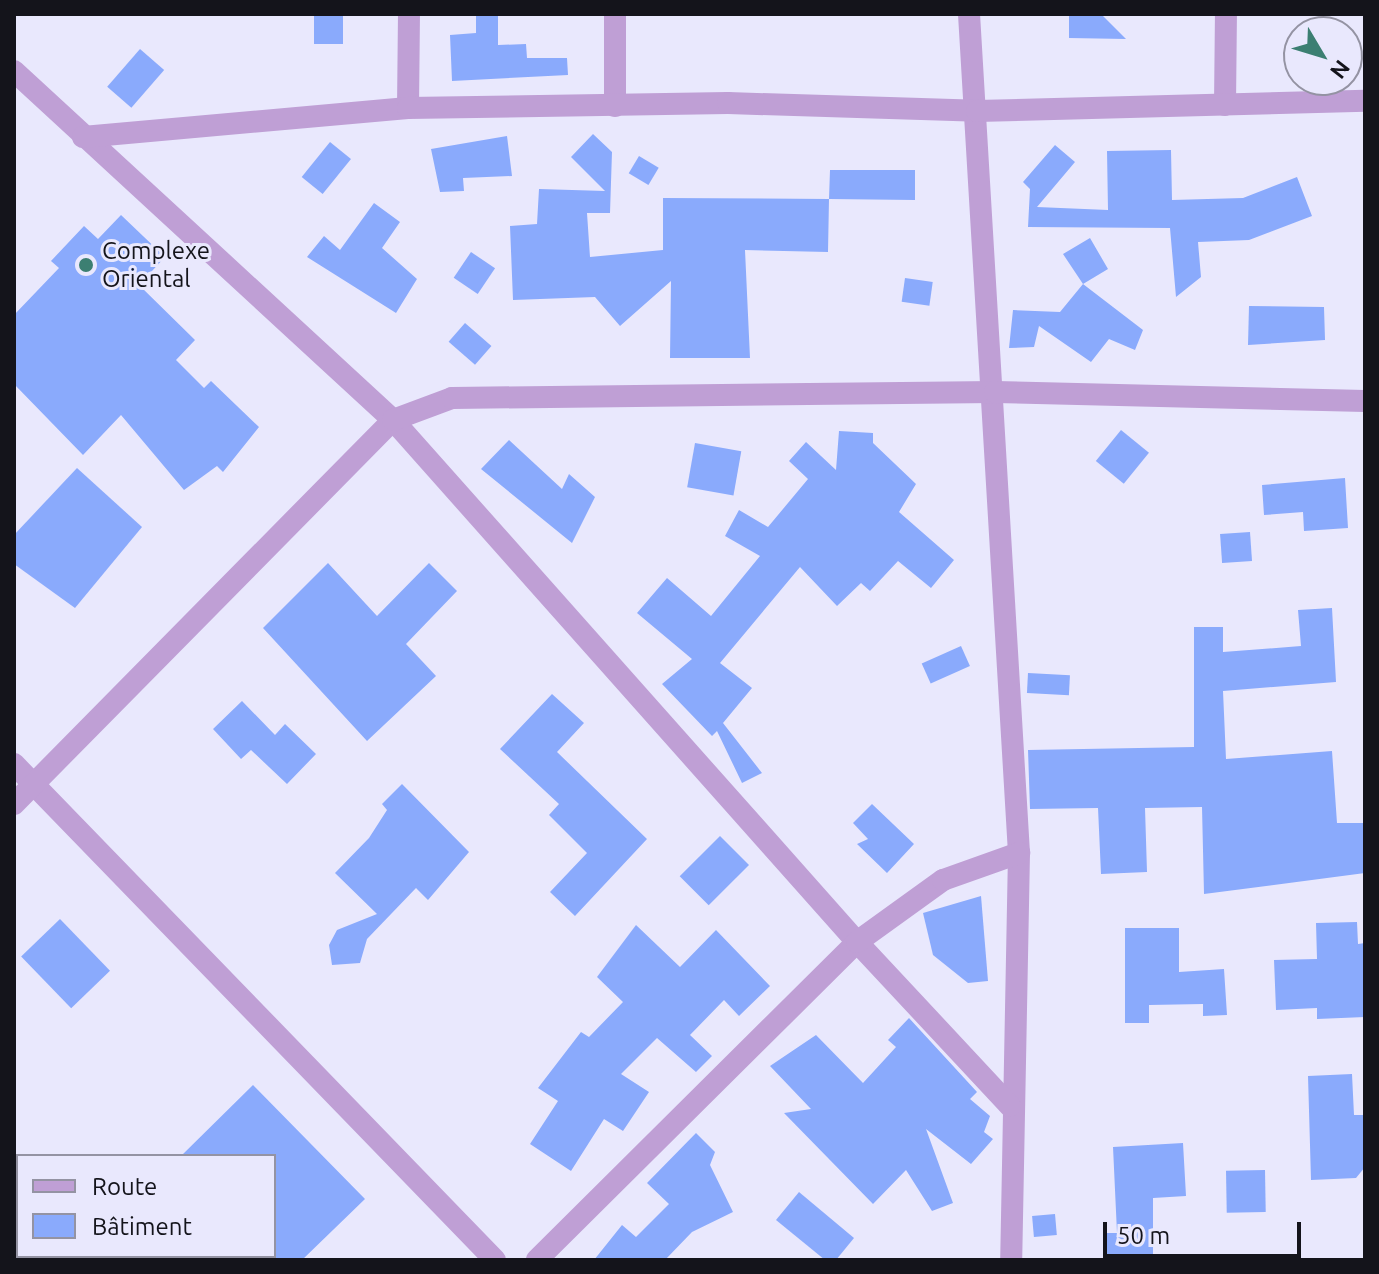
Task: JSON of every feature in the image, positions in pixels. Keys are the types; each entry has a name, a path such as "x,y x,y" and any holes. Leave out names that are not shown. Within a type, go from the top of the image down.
{"street":[{"path":"408,108 409,14"},
{"path":"615,14 615,106"},
{"path":"969,14 995,392 1019,853 1022,952 1010,1106 1011,1260"},
{"path":"1225,105 1226,14"},
{"path":"14,71 393,420 857,942 1010,1106"},
{"path":"83,137 408,108 615,106 977,111 1365,101"},
{"path":"14,804 393,420 452,398 995,392 1365,401"},
{"path":"14,764 495,1260"},
{"path":"537,1260 857,942 943,880 1019,853"}],"building":[{"path":"314,14 343,14 343,44 314,44"},
{"path":"476,14 498,14 498,45 526,44 527,58 567,58 568,75 452,81 450,35 476,33"},
{"path":"1069,14 1101,14 1126,39 1069,38"},
{"path":"140,49 164,70 131,108 107,87"},
{"path":"593,134 612,152 610,213 587,213 590,257 663,250 663,198 829,199 828,252 745,250 750,358 670,358 671,281 620,326 595,297 513,300 510,226 537,224 539,189 605,191 571,157"},
{"path":"507,136 512,176 463,178 464,191 440,192 431,149"},
{"path":"330,142 351,159 323,194 302,177"},
{"path":"1055,145 1075,162 1037,207 1108,210 1107,151 1171,150 1172,200 1243,198 1297,177 1312,216 1249,240 1198,242 1201,277 1176,297 1170,228 1028,227 1030,189 1023,182"},
{"path":"639,156 659,168 648,185 629,173"},
{"path":"830,170 915,170 915,200 829,199"},
{"path":"374,203 400,222 382,248 417,279 396,313 307,257 324,236 340,250"},
{"path":"121,215 165,257 139,285 195,340 176,360 204,388 211,381 259,427 223,472 217,466 184,490 121,415 83,455 14,384 14,315 59,268 51,261 84,226 98,239"},
{"path":"1090,238 1108,269 1083,284 1063,254"},
{"path":"471,252 495,268 478,294 454,278"},
{"path":"905,278 933,282 929,306 902,302"},
{"path":"1083,284 1143,330 1135,350 1109,339 1091,362 1039,326 1034,347 1009,348 1013,310 1060,312"},
{"path":"1249,306 1324,307 1325,340 1248,345"},
{"path":"465,323 491,346 475,365 449,342"},
{"path":"1121,430 1149,453 1124,484 1096,461"},
{"path":"839,431 873,433 873,443 916,484 899,512 954,560 931,588 898,561 870,591 861,583 837,606 800,567 720,663 752,688 723,723 762,773 742,783 717,731 712,736 662,684 692,659 637,613 667,578 711,616 760,556 725,536 739,510 768,527 808,479 789,461 806,442 836,470"},
{"path":"509,440 562,489 569,474 595,497 572,543 481,469"},
{"path":"695,443 741,451 733,495 687,487"},
{"path":"77,468 142,527 75,608 14,564 14,535"},
{"path":"1345,478 1348,528 1304,531 1303,512 1264,515 1262,485"},
{"path":"1250,532 1252,561 1222,563 1220,534"},
{"path":"328,563 377,616 429,563 457,591 406,644 436,676 367,741 263,628"},
{"path":"1332,608 1336,682 1223,691 1226,759 1332,751 1337,823 1365,823 1365,873 1204,894 1202,807 1145,808 1147,872 1101,874 1098,808 1030,809 1028,750 1194,747 1194,627 1223,627 1223,652 1301,646 1298,610"},
{"path":"961,646 970,666 931,684 922,663"},
{"path":"1028,673 1070,675 1069,695 1027,693"},
{"path":"552,694 584,723 557,752 647,839 575,916 550,892 587,853 549,815 559,804 500,749"},
{"path":"242,701 275,735 285,724 316,754 287,784 251,750 241,759 213,729"},
{"path":"402,784 469,852 428,900 416,888 367,939 360,963 332,965 329,945 337,930 377,914 335,873 369,838 387,810 382,804"},
{"path":"872,804 914,844 887,873 857,844 868,839 853,823"},
{"path":"720,836 749,865 709,905 680,876"},
{"path":"981,896 988,981 968,983 933,955 923,913"},
{"path":"60,919 110,971 71,1008 21,957"},
{"path":"1357,922 1358,944 1365,943 1365,1017 1317,1019 1317,1008 1276,1010 1274,960 1317,959 1316,923"},
{"path":"636,925 680,967 716,930 770,986 739,1016 724,1000 690,1035 712,1056 696,1072 657,1038 621,1074 649,1092 623,1131 604,1119 571,1171 530,1144 558,1101 538,1088 581,1032 589,1037 623,1002 597,977"},
{"path":"1125,928 1179,928 1179,972 1224,969 1227,1015 1203,1016 1203,1004 1149,1005 1149,1023 1125,1023"},
{"path":"909,1018 977,1092 970,1099 990,1116 984,1132 993,1139 971,1164 926,1129 953,1203 932,1211 906,1170 873,1204 784,1113 811,1109 770,1066 816,1035 863,1083 896,1047 888,1040"},
{"path":"1352,1074 1354,1115 1365,1115 1365,1167 1356,1178 1311,1180 1308,1076"},
{"path":"253,1085 365,1199 302,1260 274,1260 276,1154 183,1154"},
{"path":"696,1133 715,1152 710,1165 733,1212 692,1232 665,1260 594,1260 622,1225 636,1237 669,1204 647,1183"},
{"path":"1183,1143 1186,1196 1153,1198 1153,1260 1106,1260 1105,1233 1117,1233 1113,1147"},
{"path":"1265,1170 1266,1212 1227,1213 1226,1171"},
{"path":"799,1192 854,1238 836,1260 825,1260 776,1220"},
{"path":"1055,1214 1057,1235 1034,1237 1032,1216"}],"place":[{"name":"Complexe Oriental","path":"86,265"}]}
